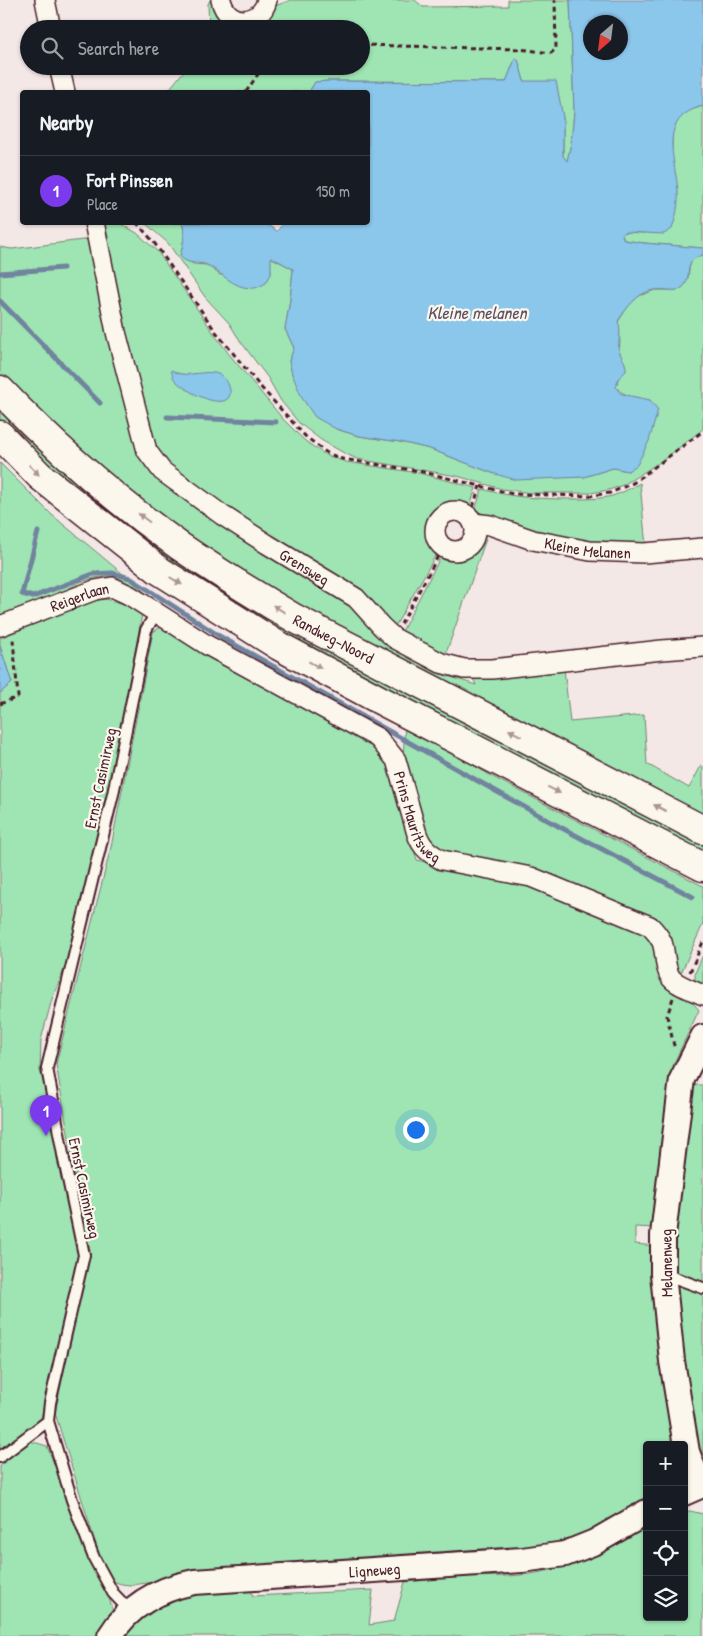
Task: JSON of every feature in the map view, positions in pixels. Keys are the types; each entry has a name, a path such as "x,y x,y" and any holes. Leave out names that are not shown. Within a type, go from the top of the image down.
{"main road":[{"name":"Randweg-Noord","path":"0,390 62,451 121,501 178,545 234,582 294,618 703,830"},
{"name":"Randweg-Noord","path":"0,436 40,476 160,571 279,646 703,867"}],"street":[{"path":"44,0 49,20"},
{"path":"221,0 226,12 233,17 248,20 262,12 268,0"},
{"path":"61,75 65,90"},
{"name":"Grensweg","path":"95,225 116,332 146,451 152,460 162,471 222,515 356,598 382,628 394,638 441,663 464,669 492,669 703,647"},
{"name":"Kleine Melanen","path":"444,547 438,542 435,535 437,521 448,512 456,511 463,513 471,520 533,540 590,551 644,553 703,548"},
{"path":"444,547 456,551 467,547 474,536 471,520"},
{"name":"Reigerlaan","path":"6,624 95,590 112,587 129,595 156,613"},
{"name":"Prins Mauritsweg","path":"156,613 207,645 378,738 396,760 417,834 422,846 430,854 442,860 531,877 650,926 657,933 662,943 671,978 681,985"},
{"path":"681,985 703,995"},
{"name":"Melanenweg","path":"696,1490 687,1452 672,1361 663,1274 663,1235 682,1079 703,1037"},
{"name":"Ligneweg","path":"110,1636 130,1611 158,1593 176,1586 194,1582 522,1560 565,1554 595,1542 643,1514"}],"lane":[{"name":"Ernst Casimirweg","path":"130,1611 113,1594 94,1558 72,1500 48,1421 50,1403 84,1255 46,1068 113,794 146,630 156,613"},
{"path":"663,1274 703,1288"},
{"path":"0,1457 48,1421"}],"path":[{"path":"370,45 519,49 551,54 556,49 555,0"},
{"path":"247,90 257,75"},
{"path":"139,225 153,241 231,352 271,399 314,444 327,453 342,459 419,471 513,494 530,496 589,496 610,493 633,483 703,431"},
{"path":"471,520 480,486"},
{"path":"394,638 444,547"},
{"path":"0,704 18,697 6,624"},
{"path":"682,1079 667,1016 703,942"}],"green space":[{"path":"210,0 214,0 216,6 269,16 275,6 291,0 415,0 423,7 508,6 508,0 570,0 574,112 567,162 563,156 563,117 524,81 518,60 515,59 506,82 329,81 315,82 310,90 169,90 181,75 370,75 370,20 209,20 208,4"},
{"path":"703,106 703,248 624,240 622,235 624,232 644,233 672,147 672,130 679,118 690,110"},
{"path":"101,225 123,225 137,233 158,252 229,354 283,419 315,448 326,455 346,462 419,473 476,488 469,509 457,506 446,507 438,511 431,518 427,535 430,544 437,553 393,630 163,464 142,413"},
{"path":"147,225 182,225 184,235 180,256 193,264 207,265 220,275 271,274 270,257 293,269 285,329 294,348 289,361 292,374 336,429 359,436 430,449 492,473 584,477 613,468 628,471 650,400 627,395 616,387 618,379 626,371 619,351 618,322 628,306 639,296 655,290 679,290 687,281 690,265 694,259 703,255 703,429 662,461 623,485 609,490 590,493 531,493 502,489 457,476 357,459 321,440 299,423 281,401 268,378 229,323 205,297 168,243"},
{"path":"90,239 143,455 342,594 426,661 426,667 435,672 476,685 473,678 564,668 570,722 644,715 647,764 689,788 701,766 703,767 703,818 270,593 132,498 37,414 0,376 0,247 12,249"},
{"path":"0,401 173,553 703,840 703,856 381,690 164,563 45,468 0,422"},
{"path":"0,463 52,515 147,594 117,579 97,578 80,582 26,614 0,623"},
{"path":"640,483 646,547 566,541 501,522 475,510 482,489 528,497 588,499 612,496"},
{"path":"481,537 486,539 444,659 400,635 441,556 454,559 465,557 478,544"},
{"path":"106,599 125,604 142,614 128,694 75,943 52,999 41,1040 40,1070 49,1105 79,1256 41,1418 0,1451 0,693 12,683 0,646 0,638 92,601"},
{"path":"164,625 371,742 389,765 417,860 555,893 647,930 688,997 699,1010 674,1063 662,1148 655,1228 635,1227 635,1244 656,1246 680,1441 643,1441 643,1504 561,1546 193,1577 131,1585 114,1581 108,1576 103,1567 55,1413 89,1253 56,1064 111,847 153,632"},
{"path":"405,724 493,777 703,886 703,924 681,973 677,971 662,931 444,854 430,844 403,761"},
{"path":"703,955 703,987 701,987 695,981 695,973"},
{"path":"694,1085 703,1085 703,1283 678,1275 670,1267 688,1095"},
{"path":"677,1283 703,1292 703,1476 670,1287"},
{"path":"30,1441 47,1446 109,1598 115,1617 103,1636 0,1636 0,1466"},
{"path":"688,1511 703,1514 703,1636 124,1636 129,1628 169,1595 248,1583 253,1596 373,1590 369,1625 394,1621 405,1582 542,1572 567,1565 590,1555 643,1525 643,1621 688,1621"}],"water":[{"name":"Kleine melanen","path":"570,0 703,0 703,106 689,112 679,120 674,129 672,152 678,196 677,210 672,229 664,234 625,232 622,235 624,240 703,248 703,255 696,257 692,261 687,279 682,288 676,290 655,290 643,294 633,301 618,321 620,330 619,350 625,363 626,371 618,379 616,387 620,393 650,400 658,410 649,441 637,465 628,471 613,468 584,477 516,480 492,473 430,449 359,436 336,429 315,417 302,398 292,374 289,361 294,348 285,329 293,269 271,257 271,274 266,283 255,288 245,287 239,286 205,264 190,262 180,256 184,235 182,225 267,225 277,231 282,225 370,225 370,90 310,90 315,82 506,82 515,59 518,59 524,81 556,81 563,117 563,156 567,161 574,112"},
{"path":"171,370 180,374 209,372 221,375 229,386 229,397 225,401 209,400 191,392 177,382"},
{"path":"0,646 12,683 0,693"}],"waterway":[{"path":"0,273 63,268"},
{"path":"0,301 100,403"},
{"path":"167,417 276,422"},
{"path":"38,532 22,594 33,597 93,574 112,573 130,578 221,637 560,827 693,897"}],"place":[{"name":"Fort Pinssen","path":"46,1136"}]}
